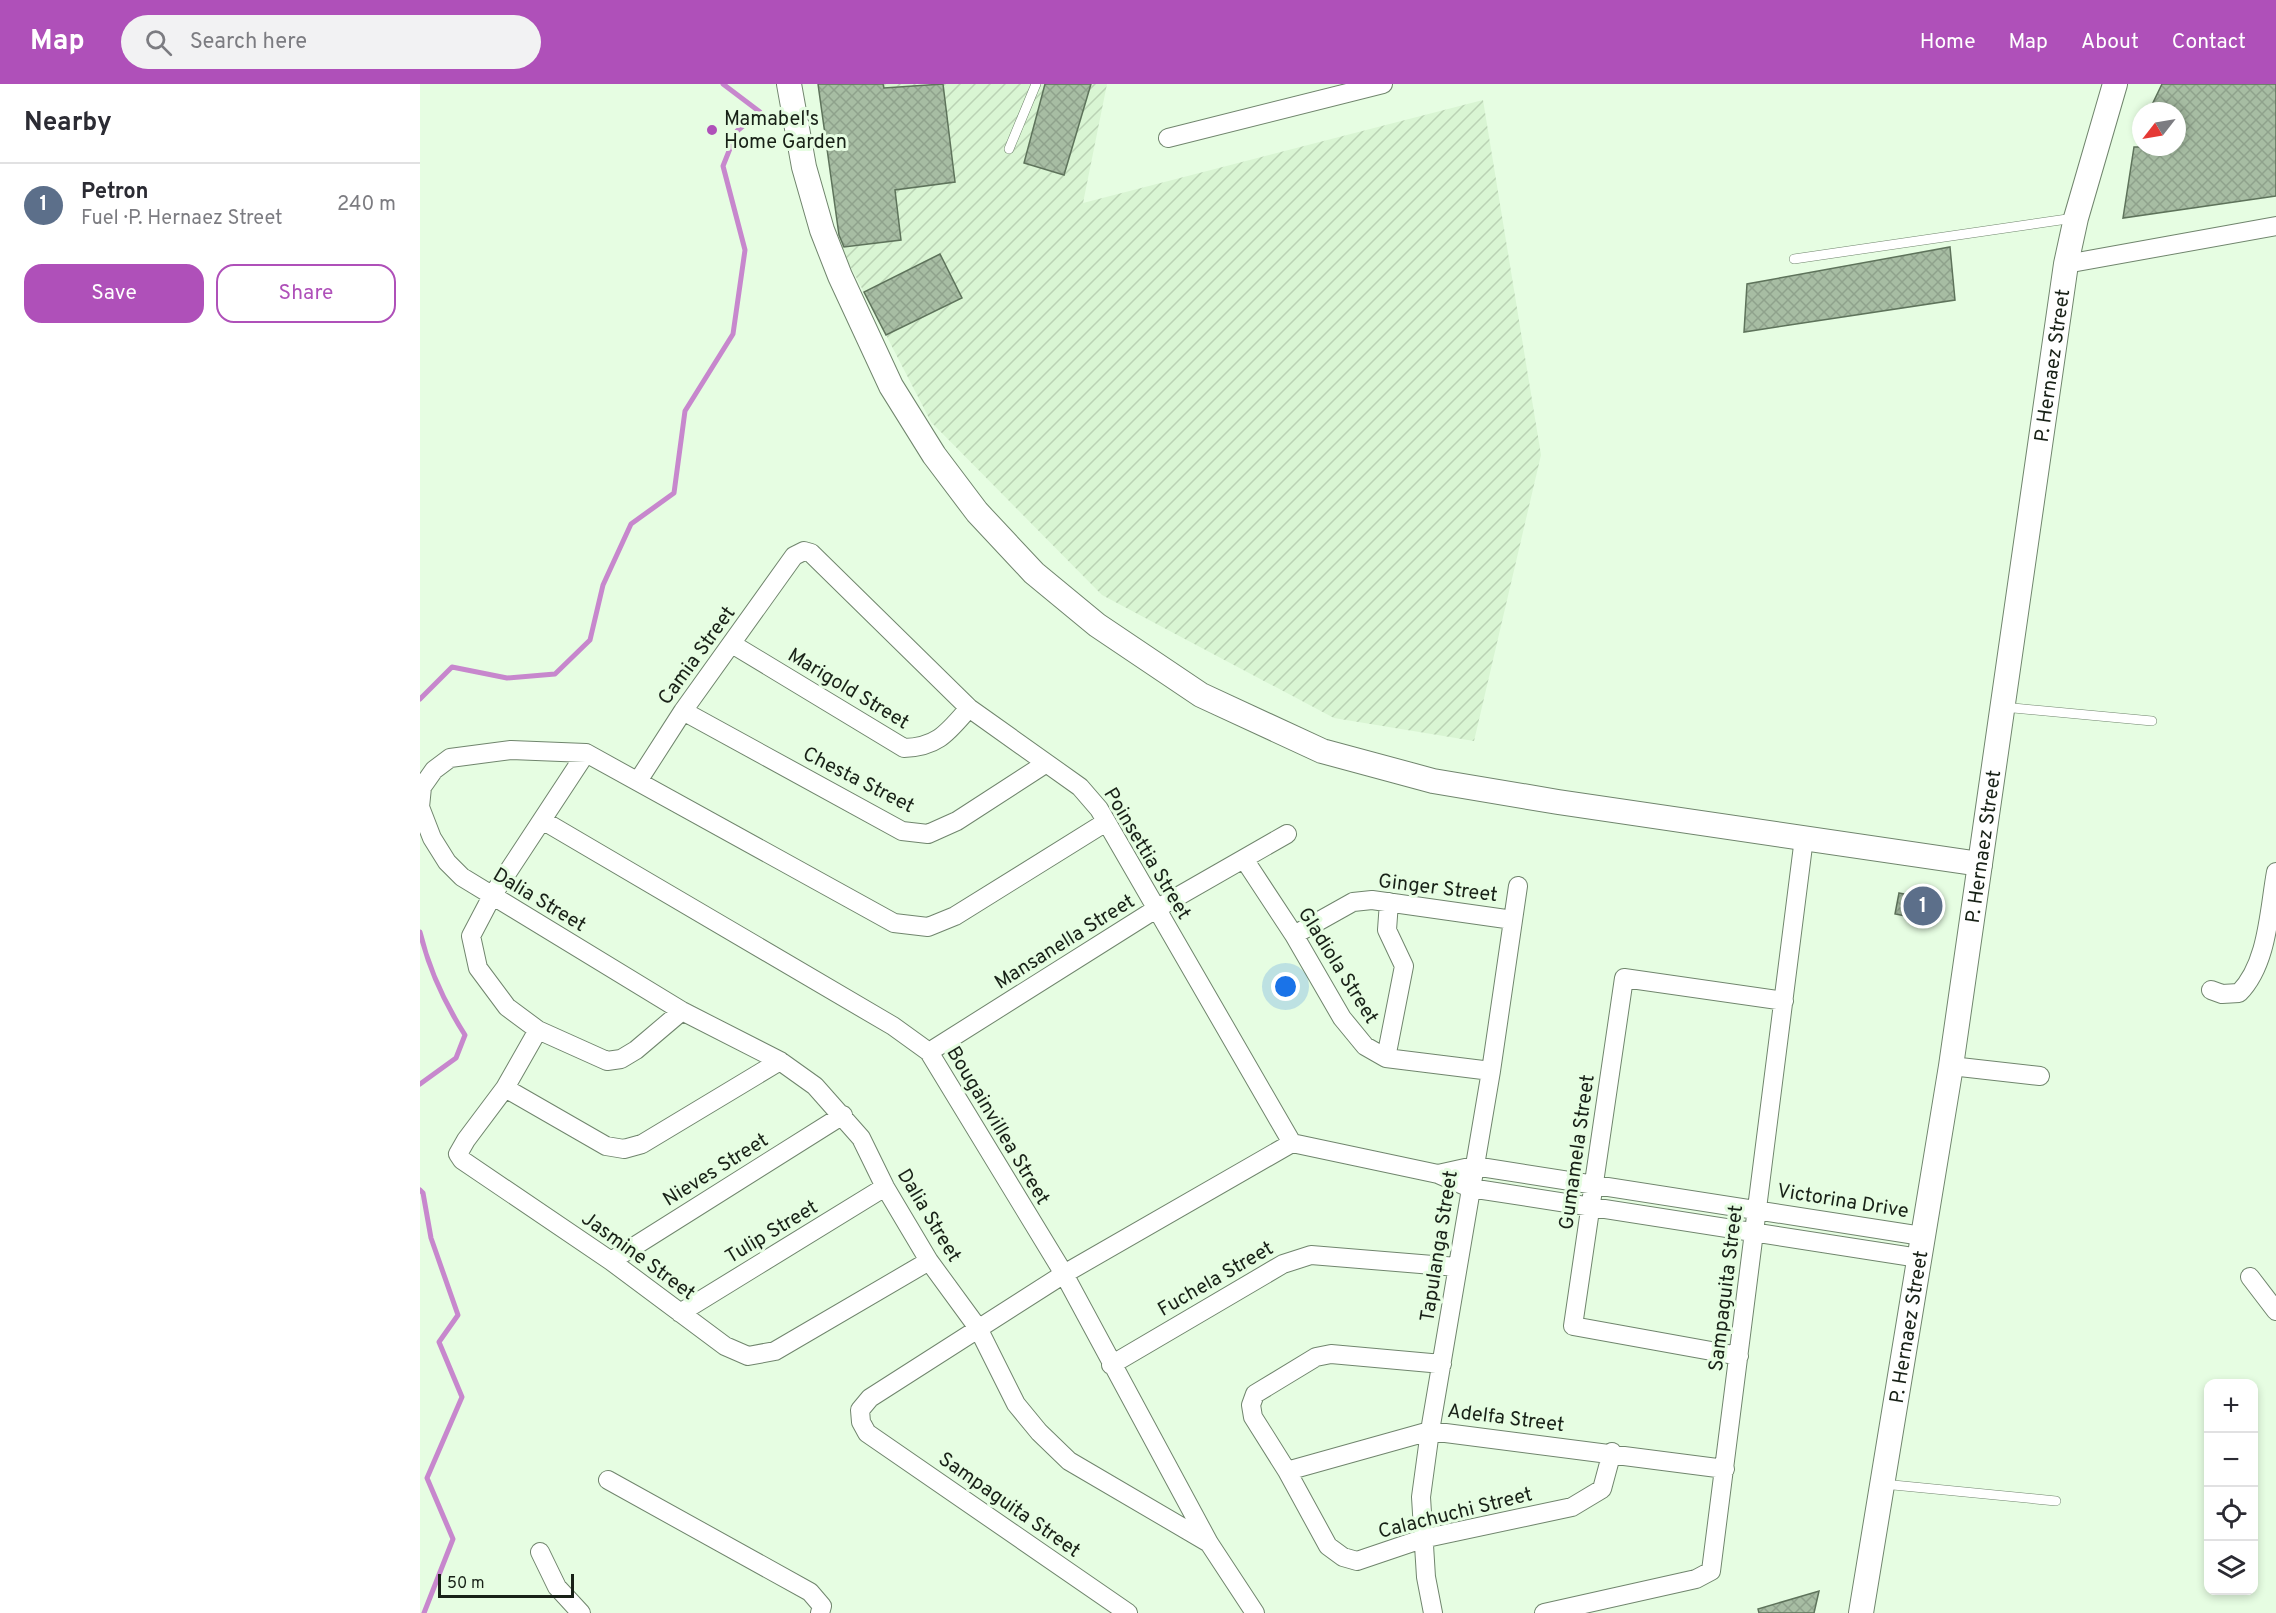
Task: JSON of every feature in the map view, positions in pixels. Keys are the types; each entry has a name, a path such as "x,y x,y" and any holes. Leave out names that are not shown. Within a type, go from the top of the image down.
{"street":[{"path":"789,84 804,167 822,230 855,311 891,386 934,455 977,512 1034,573 1097,625 1201,694 1322,751 1444,783 1980,864"},
{"path":"1168,138 1383,84"},
{"name":"P. Hernaez Street","path":"1861,1613 1951,1066 2066,264 2076,218 2115,84"},
{"path":"2066,264 2276,226"},
{"name":"Poinsettia Street","path":"794,556 804,552 811,553 969,708 1080,787 1106,822 1292,1143"},
{"name":"Camia Street","path":"638,781 683,711 794,556"},
{"name":"Marigold Street","path":"732,644 904,748 924,747 948,732 969,708"},
{"name":"Chesta Street","path":"683,711 902,831 928,834 957,821 1045,764"},
{"name":"Dalia Street","path":"1106,822 955,916 928,927 894,923 586,753 510,750 450,758 434,770 422,787 420,807 432,838 447,862 462,877 682,1011 780,1061 815,1086 861,1138 885,1187 929,1261 978,1328 1016,1404 1038,1432 1069,1461 1209,1543"},
{"path":"586,753 492,896 471,936 477,968 507,1007 538,1030 607,1061 621,1059 682,1011"},
{"name":"Bougainvillea Street","path":"542,820 893,1026 929,1052 1064,1274 1111,1365 1209,1543 1255,1613"},
{"name":"Mansanella Street","path":"929,1052 1156,909 1287,834"},
{"name":"Sampaguita Street","path":"1544,1613 1706,1576 1711,1571 1804,838"},
{"name":"Gladiola Street","path":"1244,859 1294,935 1342,1018 1365,1046 1386,1058 1491,1071"},
{"path":"2211,990 2222,994 2239,993 2249,983 2260,957 2276,872"},
{"name":"Tapulanga Street","path":"1433,1613 1422,1539 1421,1497 1430,1431 1491,1071 1518,886"},
{"name":"Ginger Street","path":"1294,935 1353,902 1389,903 1513,920"},
{"path":"1386,1058 1404,966 1387,930 1389,903"},
{"name":"Gumamela Street","path":"1739,1356 1573,1326 1624,978 1784,1001"},
{"name":"Jasmine Street","path":"538,1030 506,1088 458,1154 462,1160 611,1261 725,1346 748,1356 775,1351 929,1261"},
{"path":"506,1088 606,1146 624,1149 642,1144 780,1061"},
{"path":"1951,1066 2040,1076"},
{"name":"Nieves Street","path":"611,1261 843,1115"},
{"path":"978,1328 1064,1274 1292,1143"},
{"name":"Victorina Drive","path":"1292,1143 1438,1174 1470,1188 1755,1233 1921,1247"},
{"name":"Victorina Drive","path":"1438,1174 1474,1166 1594,1184 1758,1210 1921,1247"},
{"name":"Tulip Street","path":"680,1313 885,1187"},
{"name":"Fuchela Street","path":"1111,1365 1282,1264 1311,1255 1457,1267"},
{"path":"2250,1277 2276,1311"},
{"name":"Sampaguita Street","path":"978,1328 870,1398 864,1404 860,1416 867,1433 1128,1613"},
{"name":"Calachuchi Street","path":"1442,1364 1331,1354 1316,1358 1255,1394 1251,1405 1253,1417 1287,1471 1328,1546 1343,1557 1357,1561 1422,1539 1572,1507 1602,1489 1612,1452"},
{"name":"Adelfa Street","path":"1287,1471 1430,1431 1612,1452 1725,1469"},
{"path":"608,1480 810,1592 822,1606 820,1613"},
{"path":"540,1552 557,1587 581,1613"}],"lane":[{"path":"1009,149 1036,84"},
{"path":"1794,259 2076,218"},
{"path":"2001,707 2152,721"},
{"path":"1883,1484 2056,1501"}],"shaded area":[{"path":"818,84 1107,84 1083,203 1483,100 1541,455 1474,741 1334,718 1102,595 931,422 841,248"}],"building":[{"path":"818,84 883,84 884,88 943,84 955,182 895,190 901,240 844,247 839,235"},
{"path":"1045,84 1091,84 1064,175 1024,163"},
{"path":"2162,84 2276,84 2276,196 2123,218 2133,156 2186,156 2186,102 2153,102"},
{"path":"1950,247 1955,300 1744,332 1747,284"},
{"path":"940,254 962,298 886,335 864,292"},
{"path":"1899,893 1936,900 1932,921 1895,914"},
{"path":"1819,1591 1814,1613 1759,1613 1758,1609"}],"waterway":[{"path":"420,699 452,667 507,678 555,674 590,640 603,585 631,524 674,493 685,411 733,334 745,250 723,166 737,131 760,112 723,84"},
{"path":"420,932 438,985 465,1035 456,1058 420,1084"},
{"path":"420,1190 423,1193 431,1238 458,1315 439,1342 462,1397 427,1478 453,1539 424,1613"}],"place":[{"name":"Mamabel's Home Garden","path":"712,130"},
{"name":"Petron","path":"1923,906"}]}
